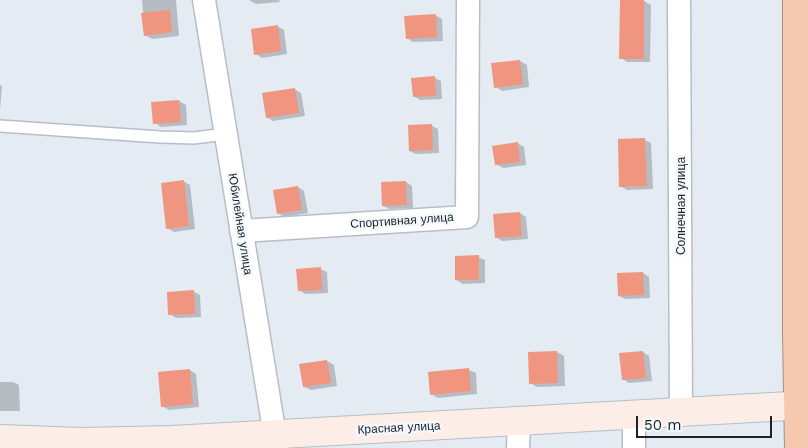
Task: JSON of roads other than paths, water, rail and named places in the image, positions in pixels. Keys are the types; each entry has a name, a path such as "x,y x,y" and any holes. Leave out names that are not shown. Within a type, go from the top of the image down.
{"highway":[{"path":"797,0 803,405 799,448"}],"street":[{"name":"Юбилейная улица","path":"204,0 276,442"},
{"name":"Спортивная улица","path":"241,231 467,217 468,0"},
{"name":"Солнечная улица","path":"679,0 682,411"},
{"name":"Красная улица","path":"0,440 81,445 276,442 519,421 803,405"},
{"path":"634,414 634,448"},
{"path":"518,448 519,421"}],"lane":[{"path":"0,126 160,137 194,138 226,134"}]}
